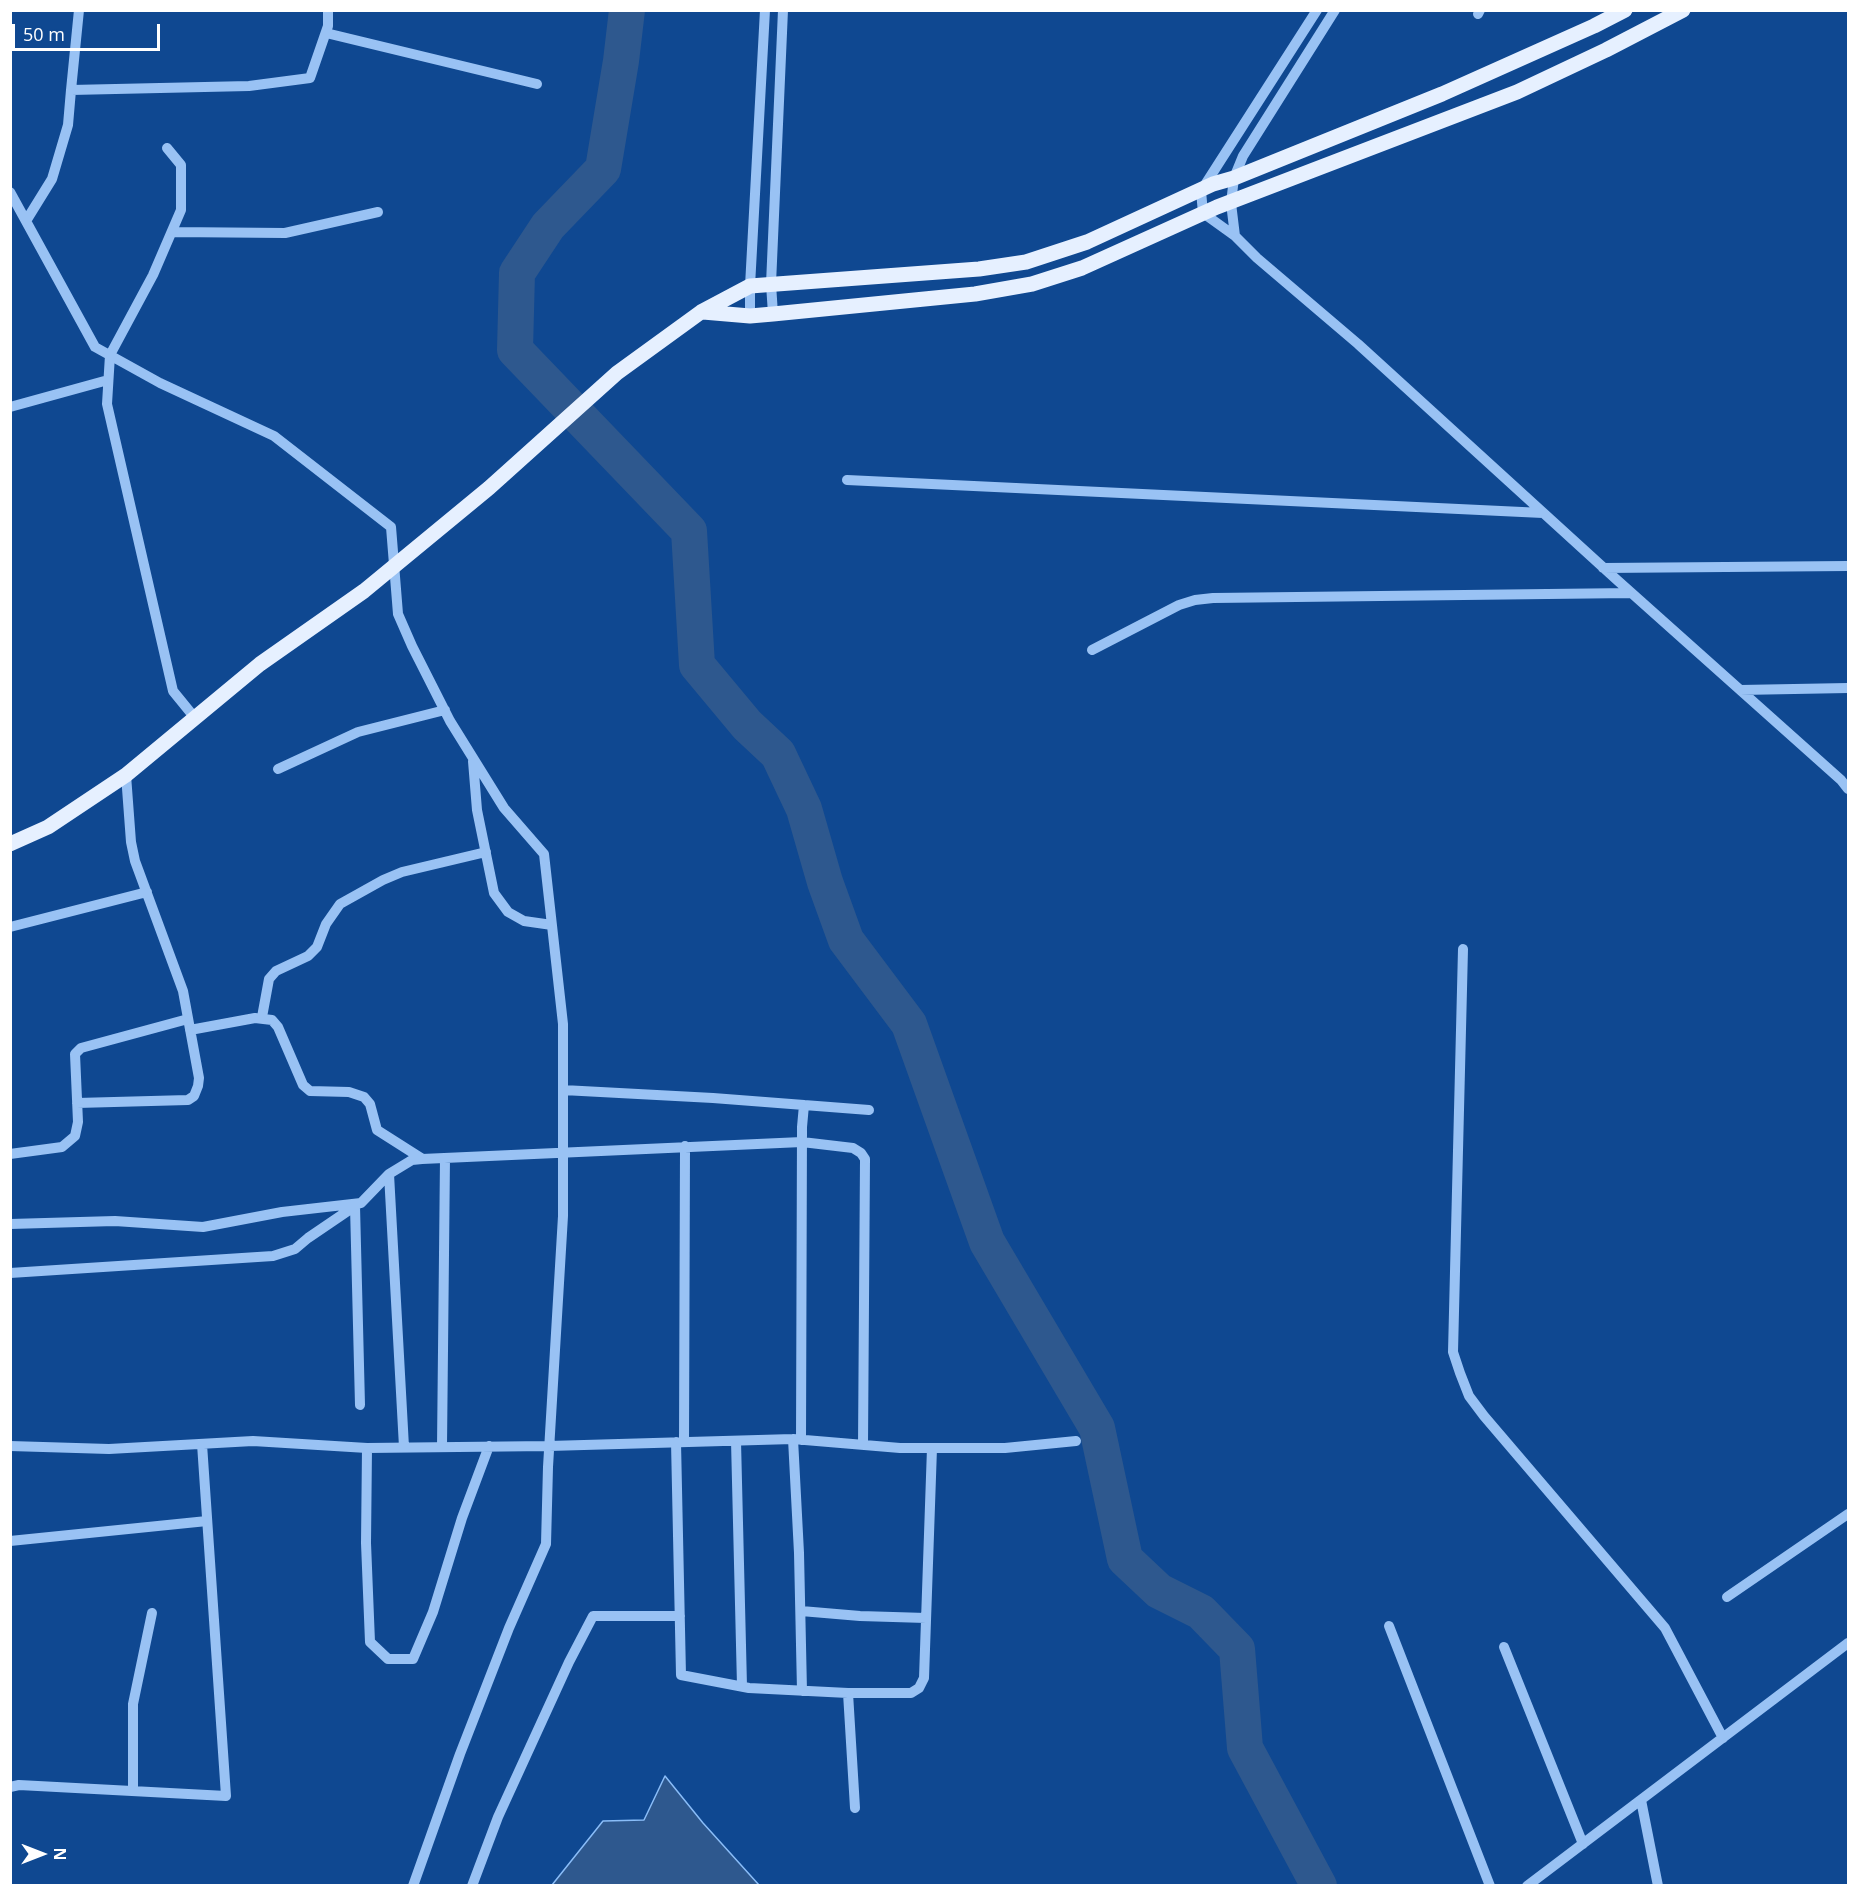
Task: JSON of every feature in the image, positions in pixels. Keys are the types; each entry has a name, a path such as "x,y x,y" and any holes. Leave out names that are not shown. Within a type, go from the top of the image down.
{"main road":[{"path":"10,844 48,827 126,775 260,664 364,591 489,488 617,373 701,312 750,286 979,269 1026,262 1087,242 1213,184 1234,178 1442,94 1625,10"},
{"path":"701,312 750,316 774,314 975,294 1032,284 1082,268 1203,213 1517,92 1683,10"}],"street":[{"path":"26,221 52,179 68,125 79,10"},
{"path":"71,90 249,86 310,78 328,26 328,10"},
{"path":"750,316 765,10"},
{"path":"774,314 771,284 783,10"},
{"path":"1317,10 1201,191 1203,213 1235,236 1257,258 1358,344 1603,568 1841,780 1848,789"},
{"path":"1235,236 1231,202 1234,178 1243,156 1335,10"},
{"path":"326,33 537,84"},
{"path":"167,148 181,165 181,210 153,275 110,355 107,404 174,690 195,718"},
{"path":"10,192 95,347 160,383 274,436 391,527 398,614 445,710 473,758 504,808 544,854 562,1024 562,1216 546,1544 509,1628 460,1754 413,1886"},
{"path":"172,232 285,233 378,212"},
{"path":"10,407 108,380"},
{"path":"847,480 1543,513"},
{"path":"1603,568 1848,566"},
{"path":"1092,650 1179,605 1195,600 1631,593"},
{"path":"1740,690 1848,688"},
{"path":"278,769 358,732 445,710"},
{"path":"473,758 477,810 494,893 508,912 524,921 552,925"},
{"path":"77,1103 188,1100 194,1096 199,1078 183,991 135,861 131,842 126,775"},
{"path":"262,1017 269,980 276,971 308,956 317,947 326,924 340,904 402,872 486,852"},
{"path":"10,927 147,892"},
{"path":"1463,950 1453,1352 1469,1396 1484,1416 1665,1628 1723,1738"},
{"path":"10,1154 62,1147 75,1136 78,1122 75,1054 81,1048 189,1025 262,1017 272,1020 278,1027 303,1085 310,1091 349,1092 364,1097 370,1104 377,1130 422,1159"},
{"path":"562,1090 702,1097 869,1110"},
{"path":"802,1691 797,1440 804,1105"},
{"path":"10,1273 273,1256 295,1249 358,1204 389,1174 412,1160 802,1142 853,1148 861,1152 865,1159 863,1445"},
{"path":"686,1146 680,1442 681,1675 742,1686 802,1691 911,1693 919,1688 924,1678 932,1448"},
{"path":"442,1446 445,1158"},
{"path":"389,1174 405,1447"},
{"path":"10,1224 115,1221 203,1227 282,1212 358,1204"},
{"path":"358,1204 360,1405"},
{"path":"10,1446 109,1449 253,1441 367,1448 797,1440 932,1448 1005,1448 1076,1441"},
{"path":"736,1441 742,1686"},
{"path":"10,1787 19,1785 226,1796 202,1444"},
{"path":"367,1448 366,1543 370,1642 388,1659 413,1659 433,1612 462,1518 489,1446"},
{"path":"1727,1597 1848,1514"},
{"path":"10,1541 207,1521"},
{"path":"801,1611 926,1618"},
{"path":"133,1791 133,1704 152,1613"},
{"path":"472,1886 498,1817 569,1662 593,1616 680,1616"},
{"path":"1389,1626 1490,1886"},
{"path":"1527,1886 1540,1881 1583,1844 1848,1643"},
{"path":"1504,1647 1583,1844"},
{"path":"848,1693 855,1808"},
{"path":"1641,1800 1658,1886"}],"water":[{"path":"665,1776 703,1823 759,1885 552,1885 603,1821 644,1820"}],"waterway":[{"path":"627,10 603,169 548,226 517,273 515,350 689,531 697,665 747,725 778,754 804,809 825,882 846,940 909,1024 987,1242 1097,1428 1125,1559 1159,1591 1201,1612 1237,1649 1245,1748 1319,1886"}]}
